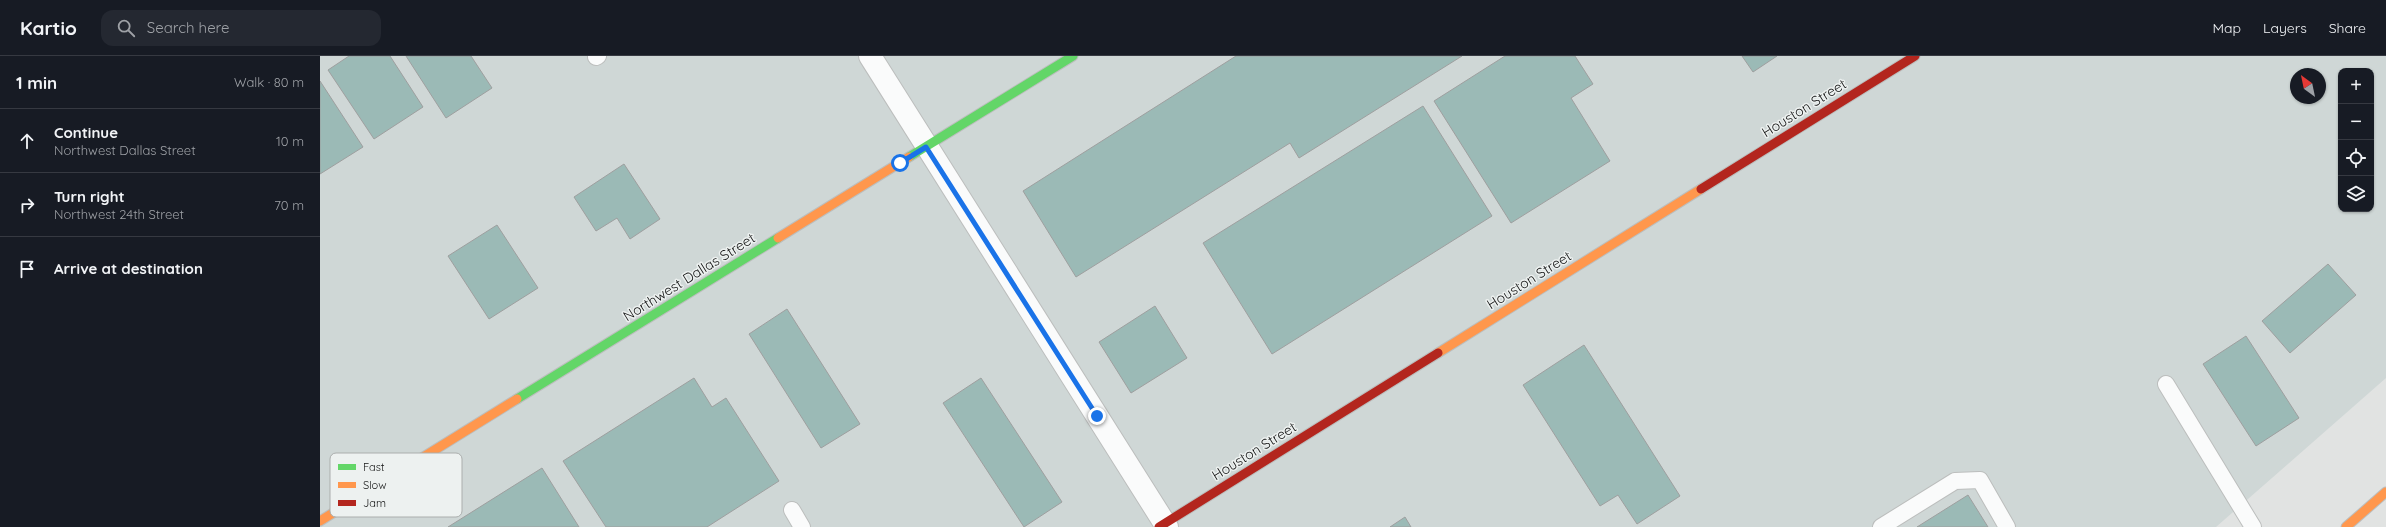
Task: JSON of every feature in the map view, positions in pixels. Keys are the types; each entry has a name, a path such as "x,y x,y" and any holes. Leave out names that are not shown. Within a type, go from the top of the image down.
{"street":[{"path":"870,56 1164,526"},
{"name":"Northwest Dallas Street","path":"430,453 1073,56"},
{"name":"Houston Street","path":"1164,526 1915,56"},
{"path":"2346,527 2386,492"},
{"name":"Northwest Dallas Street","path":"320,521 330,515"}],"lane":[{"path":"2166,384 2253,527"},
{"path":"1881,527 1955,480 1980,480 2007,527"},
{"path":"792,510 802,527"}],"shaded area":[{"path":"320,56 2386,56 2386,378 2216,527 320,527"}],"building":[{"path":"349,56 390,56 423,107 374,139 328,70"},
{"path":"406,56 471,56 492,88 446,118"},
{"path":"1236,56 1462,56 1299,158 1290,143 1076,277 1023,191"},
{"path":"1505,56 1575,56 1593,84 1571,98 1610,161 1511,223 1434,101"},
{"path":"1742,56 1777,56 1753,72"},
{"path":"320,81 363,147 320,174"},
{"path":"1423,106 1492,216 1272,354 1203,243"},
{"path":"624,164 660,219 630,239 617,218 596,231 574,197"},
{"path":"497,225 538,288 489,319 448,256"},
{"path":"2328,264 2356,295 2290,353 2262,321"},
{"path":"1155,306 1187,358 1131,393 1099,342"},
{"path":"787,309 860,424 821,448 749,334"},
{"path":"2246,336 2299,418 2256,446 2203,364"},
{"path":"1584,345 1680,496 1637,524 1618,495 1600,506 1523,385"},
{"path":"694,378 712,407 726,398 779,481 707,527 606,527 563,461"},
{"path":"981,378 1062,502 1024,527 943,403"},
{"path":"542,468 579,527 448,527"},
{"path":"1968,495 1988,527 1917,527"},
{"path":"1405,517 1411,527 1390,527"}],"traffic: fast":[{"path":"909,157 1073,56"},
{"path":"517,399 778,238"}],"traffic: slow":[{"path":"778,238 909,157"},
{"path":"1438,353 1701,189"},
{"path":"430,453 517,399"},
{"path":"2346,527 2386,492"},
{"path":"320,521 330,515"}],"traffic: jam":[{"path":"1701,189 1915,56"},
{"path":"1159,527 1438,353"}],"route":[{"path":"900,163 926,147 1097,416"}]}
